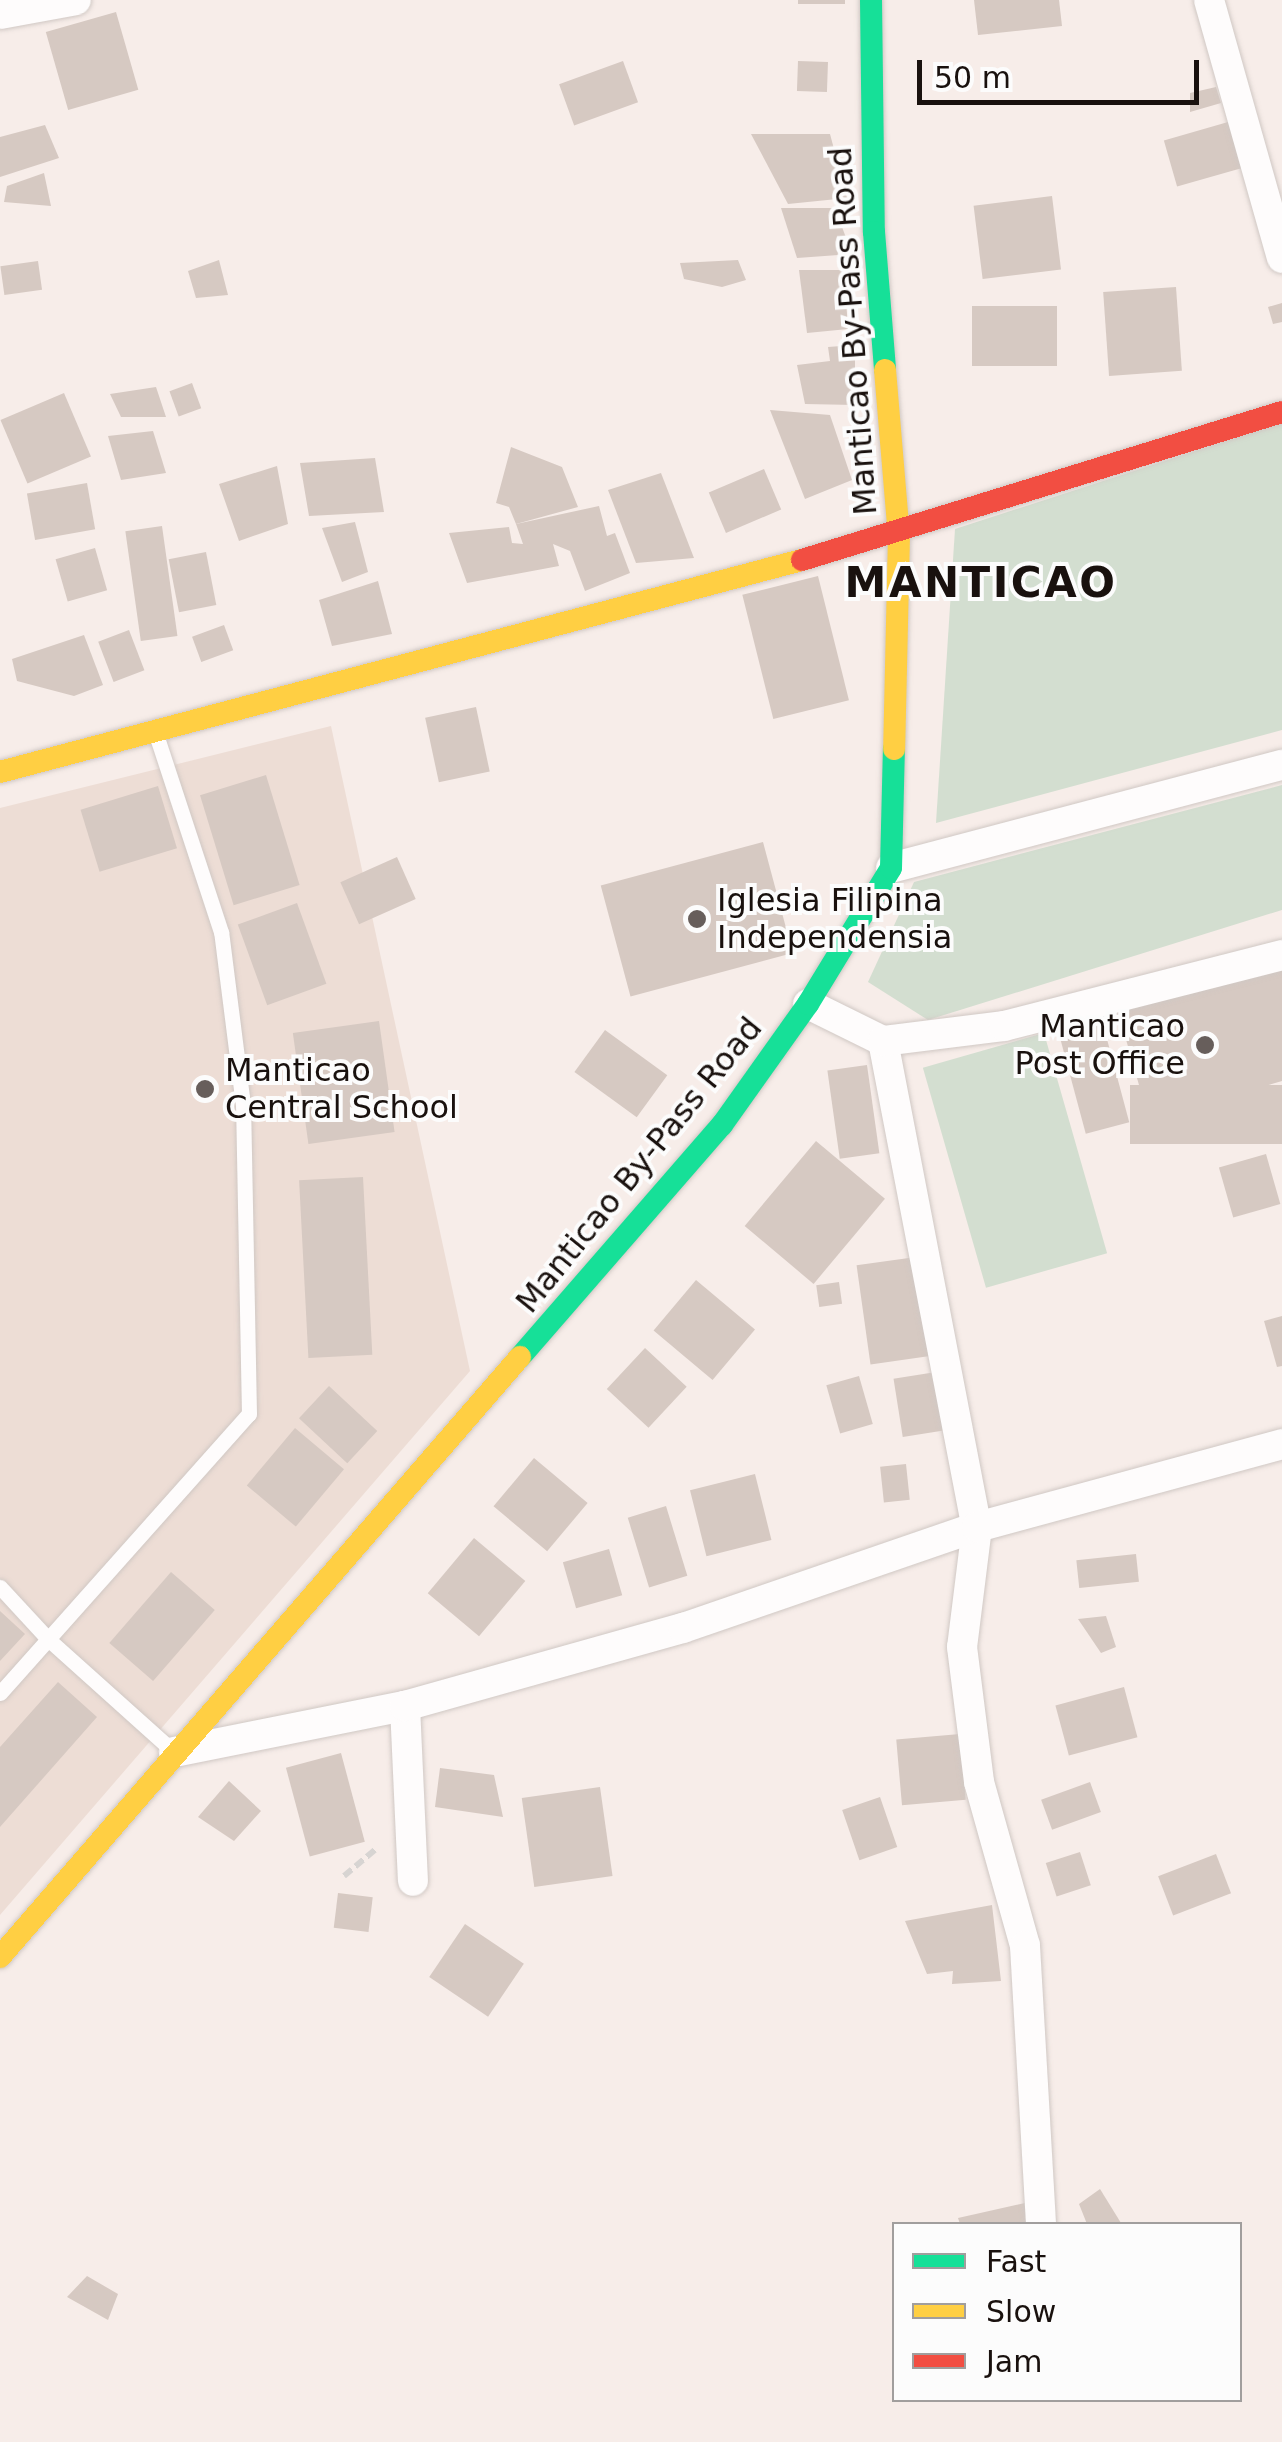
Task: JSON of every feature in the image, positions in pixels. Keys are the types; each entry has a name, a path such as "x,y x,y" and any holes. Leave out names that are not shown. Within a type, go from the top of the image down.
{"street":[{"path":"0,14 76,0"},
{"name":"Manticao By-Pass Road","path":"0,1958 174,1752 602,1270 722,1125 808,1004 891,868 898,535 874,232 872,0"},
{"path":"1209,0 1282,258"},
{"path":"0,772 898,535 1282,412"},
{"path":"891,868 1282,765"},
{"path":"808,1004 883,1041 1004,1026 1282,955"},
{"path":"883,1041 977,1527 962,1646 979,1782 1025,1946 1041,2222"},
{"path":"174,1752 405,1706 682,1628 977,1527 1282,1444"},
{"path":"405,1706 413,1880"}],"lane":[{"path":"0,1693 249,1414 243,1105 221,932 155,732"},
{"path":"0,1587 48,1639 174,1752"}],"shaded area":[{"name":"Manticao Central School","path":"331,726 470,1371 0,1915 0,808"}],"green space":[{"path":"1282,423 1282,730 936,823 955,529"},
{"path":"1282,785 1282,910 928,1020 868,982 914,882"},
{"path":"1044,1033 1107,1253 986,1288 923,1068"}],"building":[{"path":"798,0 845,0 845,4 798,4"},
{"path":"974,0 1059,0 1062,26 978,35"},
{"path":"116,12 138,90 68,110 46,32"},
{"path":"623,61 638,102 574,126 559,84"},
{"path":"798,61 828,62 827,92 797,91"},
{"path":"1216,87 1221,103 1190,112 1190,93"},
{"path":"1235,120 1248,166 1177,187 1164,140"},
{"path":"45,125 59,158 0,177 0,137"},
{"path":"751,134 830,134 847,198 788,204"},
{"path":"44,173 51,206 4,202 7,186"},
{"path":"1052,196 1061,269 983,279 974,206"},
{"path":"781,208 835,208 852,254 797,258"},
{"path":"219,260 228,295 196,298 188,271"},
{"path":"738,260 746,280 722,287 684,279 680,263"},
{"path":"38,261 42,290 4,295 0,266"},
{"path":"799,270 844,270 848,329 807,333"},
{"path":"1176,287 1182,371 1109,376 1103,292"},
{"path":"1282,303 1282,322 1273,324 1268,307"},
{"path":"972,306 1057,306 1057,366 972,366"},
{"path":"855,345 855,405 805,404 797,365 830,361 828,347"},
{"path":"192,383 201,408 179,417 169,391"},
{"path":"156,387 166,417 121,417 110,394"},
{"path":"64,393 91,457 27,483 0,420"},
{"path":"770,410 830,415 852,480 805,499"},
{"path":"153,431 166,473 121,480 108,436"},
{"path":"511,447 562,467 578,507 516,524 509,507 496,503"},
{"path":"375,458 384,512 309,516 300,463"},
{"path":"277,466 288,524 239,541 219,484"},
{"path":"764,469 781,510 726,533 709,492"},
{"path":"661,473 694,558 636,563 608,490"},
{"path":"87,483 95,529 35,540 27,494"},
{"path":"599,506 607,536 615,533 630,573 585,591 570,551 553,544 559,566 467,583 449,533 509,527 512,543 523,544 516,524"},
{"path":"355,522 368,572 342,582 322,528"},
{"path":"162,526 177,636 141,641 125,531"},
{"path":"95,548 107,590 68,602 56,559"},
{"path":"206,552 216,605 179,612 169,559"},
{"path":"818,576 849,700 773,719 742,595"},
{"path":"378,581 392,634 332,646 319,600"},
{"path":"224,625 233,650 201,662 192,637"},
{"path":"129,630 144,670 114,682 98,642"},
{"path":"84,635 103,685 74,696 17,681 12,659"},
{"path":"476,707 490,772 439,782 425,718"},
{"path":"266,775 300,885 234,905 200,795"},
{"path":"158,786 177,848 100,872 81,810"},
{"name":"Iglesia Filipina Independensia","path":"763,842 793,953 630,997 601,885"},
{"path":"397,857 416,899 359,924 340,882"},
{"path":"297,903 326,984 267,1005 238,925"},
{"name":"Manticao Post Office","path":"1282,970 1282,1081 1149,1120 1117,1008"},
{"path":"1100,1013 1129,1122 1086,1134 1057,1025"},
{"path":"379,1021 395,1132 308,1144 293,1033"},
{"path":"605,1030 667,1075 637,1117 574,1072"},
{"path":"867,1065 879,1153 840,1159 827,1071"},
{"path":"1130,1085 1282,1085 1282,1144 1130,1144"},
{"path":"816,1141 885,1199 814,1284 745,1226"},
{"path":"1266,1154 1280,1204 1233,1217 1219,1168"},
{"path":"363,1177 372,1355 308,1358 299,1180"},
{"path":"916,1257 930,1356 871,1364 857,1265"},
{"path":"696,1280 755,1329 713,1380 654,1331"},
{"path":"839,1282 842,1304 819,1307 816,1285"},
{"path":"1282,1316 1282,1366 1277,1367 1264,1321"},
{"path":"645,1348 687,1387 648,1428 607,1389"},
{"path":"936,1372 945,1430 903,1437 894,1379"},
{"path":"859,1376 873,1424 840,1433 826,1385"},
{"path":"329,1386 377,1431 347,1463 299,1418"},
{"path":"295,1428 344,1469 296,1527 247,1485"},
{"path":"534,1458 588,1503 547,1551 494,1506"},
{"path":"906,1464 910,1500 884,1503 880,1467"},
{"path":"755,1474 771,1540 706,1556 690,1490"},
{"path":"666,1506 687,1576 649,1588 628,1518"},
{"path":"474,1538 525,1581 479,1636 428,1593"},
{"path":"609,1549 622,1595 576,1608 563,1562"},
{"path":"1136,1554 1139,1582 1079,1588 1076,1560"},
{"path":"171,1572 215,1610 153,1681 109,1643"},
{"path":"0,1611 25,1634 0,1661"},
{"path":"1106,1616 1116,1647 1101,1653 1078,1619"},
{"path":"58,1682 97,1717 0,1827 0,1747"},
{"path":"1124,1687 1137,1737 1069,1756 1055,1705"},
{"path":"960,1734 966,1800 902,1805 896,1740"},
{"path":"341,1753 365,1842 310,1857 286,1768"},
{"path":"440,1768 494,1775 503,1817 435,1807"},
{"path":"229,1781 261,1811 234,1841 198,1817"},
{"path":"1090,1782 1101,1812 1052,1830 1041,1800"},
{"path":"600,1787 613,1876 534,1887 522,1798"},
{"path":"880,1797 897,1847 859,1860 842,1810"},
{"path":"1080,1852 1091,1885 1057,1896 1046,1863"},
{"path":"1216,1854 1231,1893 1173,1915 1158,1876"},
{"path":"338,1893 373,1897 368,1932 334,1928"},
{"path":"992,1905 1001,1981 952,1984 953,1971 927,1974 905,1921"},
{"path":"465,1924 524,1964 488,2017 429,1977"},
{"path":"1100,2189 1120,2222 1086,2222 1079,2204"},
{"path":"1025,2203 1030,2222 959,2222 958,2218"},
{"path":"87,2276 118,2294 108,2320 67,2297"}],"traffic: fast":[{"path":"871,0 874,232 885,370"},
{"path":"520,1357 722,1125 808,1004 891,868 894,749"}],"traffic: slow":[{"path":"885,370 899,535 894,749"},
{"path":"0,772 802,560"},
{"path":"0,1957 520,1357"}],"traffic: jam":[{"path":"802,560 1282,412"}],"place":[{"name":"Iglesia Filipina Independensia","path":"697,919"},
{"name":"Manticao Post Office","path":"1205,1045"},
{"name":"Manticao Central School","path":"205,1089"}],"district":[{"name":"MANTICAO","path":"981,583"}]}
